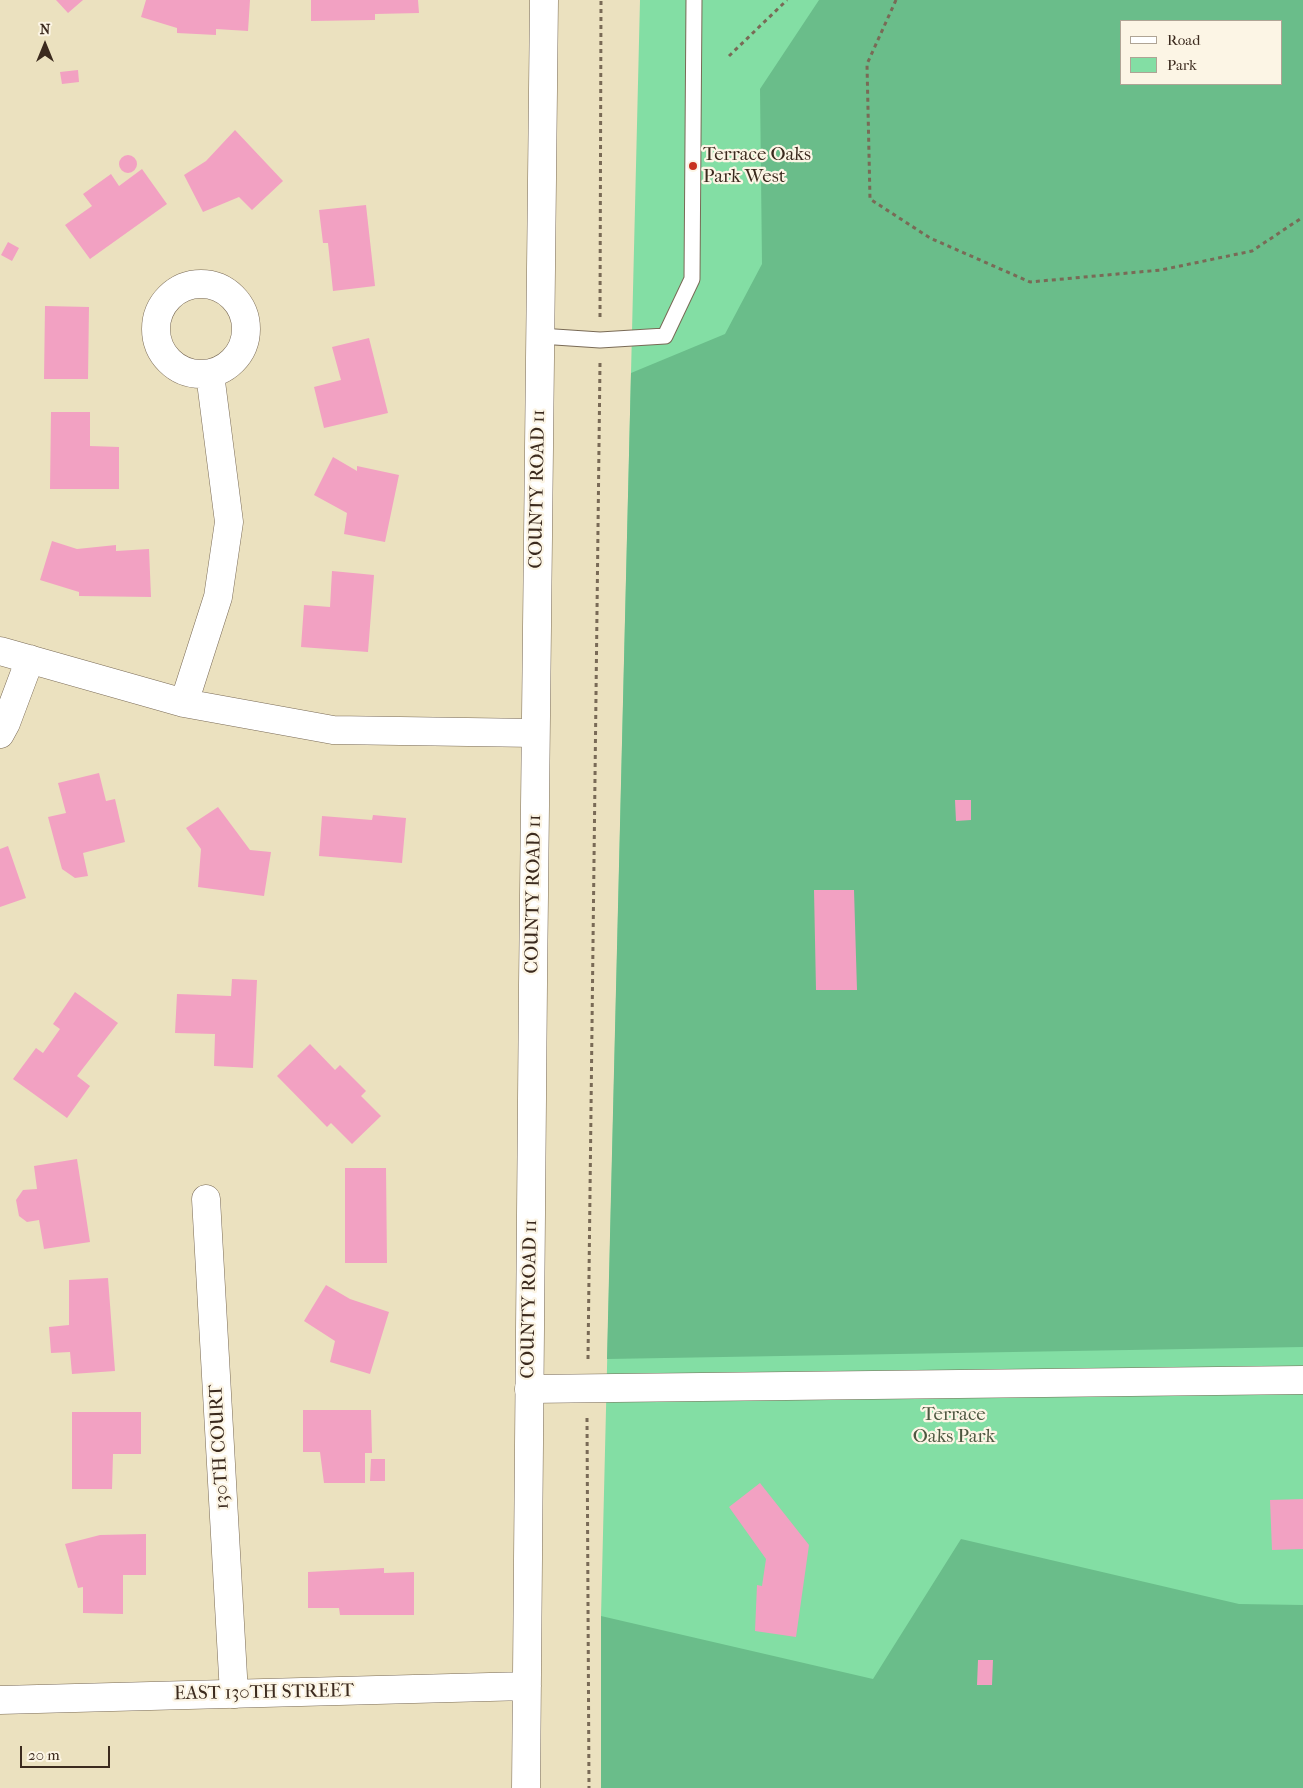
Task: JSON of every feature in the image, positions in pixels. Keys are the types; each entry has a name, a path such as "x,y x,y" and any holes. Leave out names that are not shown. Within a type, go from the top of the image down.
{"street":[{"name":"COUNTY ROAD 11","path":"526,1788 535,733 544,0"},
{"path":"184,703 218,596 229,522 210,374"},
{"path":"0,651 184,703 333,730 535,733"},
{"path":"0,734 6,724 30,659"},
{"name":"130TH COURT","path":"206,1199 234,1694"},
{"path":"529,1389 1303,1380"},
{"name":"EAST 130TH STREET","path":"0,1700 527,1686"}],"lane":[{"path":"540,336 600,340 665,336 692,279 694,0"}],"path":[{"path":"589,1788 587,1388 600,340 601,0"},
{"path":"729,56 787,0"},
{"path":"896,0 867,64 870,199 930,238 1030,282 1161,270 1252,251 1303,217"}],"green space":[{"name":"Terrace Oaks Park","path":"640,0 1303,0 1303,1788 601,1788 601,1616"},
{"name":"Terrace Oaks Park","path":"819,0 1303,0 1303,1347 607,1359 631,373 725,334 762,264 760,89"},
{"path":"961,1539 1239,1604 1303,1605 1303,1788 601,1788 601,1616 873,1679"}],"building":[{"path":"56,0 83,0 68,13"},
{"path":"146,0 250,0 248,31 216,29 216,35 177,33 177,28 141,17"},
{"path":"311,0 418,0 419,13 375,14 375,20 311,21"},
{"path":"78,70 79,82 62,84 60,72"},
{"path":"235,130 283,181 252,210 239,197 203,212 184,175 206,161"},
{"path":"124,155 132,155 137,160 135,171 124,173 119,168 119,160"},
{"path":"142,169 167,204 90,259 65,225 92,206 83,194 111,174 119,186"},
{"path":"366,205 375,286 333,291 328,243 323,243 319,210"},
{"path":"8,242 19,248 12,261 1,255"},
{"path":"45,306 89,307 88,379 44,379"},
{"path":"369,338 388,413 324,428 314,387 341,380 332,347"},
{"path":"51,412 90,412 90,446 119,447 119,489 50,489"},
{"path":"333,457 357,471 357,466 399,475 385,542 344,534 347,513 314,495"},
{"path":"52,541 77,549 116,545 116,551 149,549 151,597 79,596 79,592 40,580"},
{"path":"332,571 374,575 368,652 301,647 304,605 330,607"},
{"path":"99,773 106,801 115,799 125,842 83,853 88,876 75,878 62,869 48,817 66,813 58,783"},
{"path":"955,800 971,800 971,820 956,821"},
{"path":"218,807 250,850 271,852 264,896 198,887 201,849 186,828"},
{"path":"373,815 406,818 402,863 319,856 322,816 372,820"},
{"path":"8,846 26,898 0,907 0,849"},
{"path":"814,890 854,890 857,990 816,990"},
{"path":"232,979 257,980 253,1068 214,1066 215,1034 175,1033 177,994 231,996"},
{"path":"75,992 118,1023 77,1076 90,1086 67,1118 13,1079 36,1048 43,1053 60,1029 53,1024"},
{"path":"310,1044 335,1070 340,1065 366,1091 361,1096 381,1116 352,1144 331,1123 327,1127 277,1076"},
{"path":"77,1159 90,1242 44,1249 39,1220 27,1222 19,1216 16,1200 23,1190 37,1189 34,1166"},
{"path":"345,1168 386,1168 387,1263 345,1263"},
{"path":"108,1278 115,1371 72,1374 70,1352 51,1353 49,1327 69,1325 69,1280"},
{"path":"326,1285 350,1299 389,1312 370,1374 330,1362 335,1341 304,1321"},
{"path":"303,1410 371,1410 372,1453 365,1453 365,1483 324,1483 320,1452 303,1452"},
{"path":"72,1412 141,1412 141,1454 113,1454 112,1489 72,1489"},
{"path":"371,1459 385,1459 385,1481 370,1481"},
{"path":"760,1483 809,1545 796,1637 755,1631 757,1585 762,1586 766,1559 729,1507"},
{"path":"1303,1499 1303,1549 1272,1550 1270,1500"},
{"path":"146,1534 146,1575 123,1575 123,1614 83,1613 83,1587 78,1588 65,1544 100,1535"},
{"path":"384,1568 384,1573 414,1572 414,1615 340,1615 339,1608 308,1608 308,1572"},
{"path":"978,1660 993,1660 992,1685 977,1685"}],"place":[{"name":"Terrace Oaks Park West","path":"693,166"}]}
